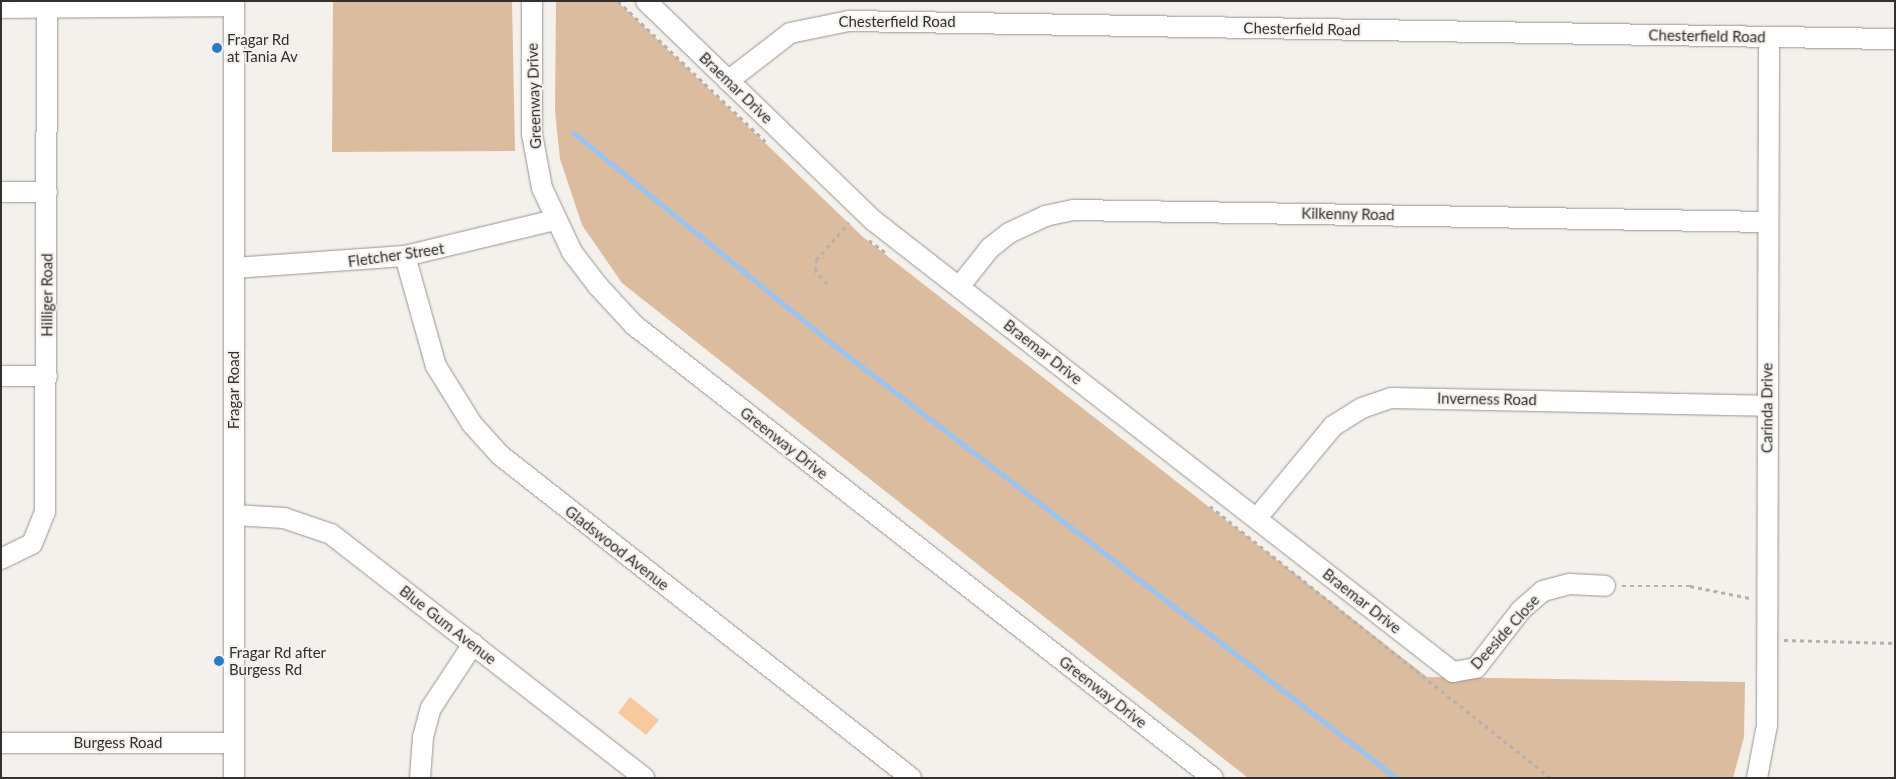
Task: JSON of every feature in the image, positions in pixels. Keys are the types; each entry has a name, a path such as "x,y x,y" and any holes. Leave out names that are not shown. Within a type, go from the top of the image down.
{"street":[{"name":"Greenway Drive","path":"532,1 532,134 542,188 555,220 582,266 634,326 1213,778"},
{"name":"Braemar Drive","path":"646,1 874,221 1257,518 1448,669 1464,674"},
{"path":"1,8 234,3"},
{"name":"Fragar Road","path":"234,3 234,778"},
{"name":"Hilliger Road","path":"1,559 32,544 44,522 47,376 47,8"},
{"name":"Chesterfield Road","path":"728,81 790,33 849,21 1895,39"},
{"name":"Carinda Drive","path":"1757,778 1767,725 1766,222 1769,37"},
{"path":"1,192 47,192"},
{"name":"Kilkenny Road","path":"959,287 990,248 1009,233 1045,216 1074,210 1766,222"},
{"name":"Fletcher Street","path":"234,268 405,256 555,220"},
{"name":"Gladswood Avenue","path":"405,256 436,366 472,424 500,455 911,778"},
{"path":"1,376 47,376"},
{"name":"Inverness Road","path":"1257,518 1333,426 1362,408 1391,398 1766,406"},
{"name":"Blue Gum Avenue","path":"234,514 284,518 331,534 644,778"},
{"name":"Deeside Close","path":"1464,674 1476,668 1521,610 1543,591 1570,584 1606,586"},
{"path":"420,778 423,737 431,708 473,644"},
{"name":"Burgess Road","path":"1,743 234,743"}],"path":[{"path":"827,284 815,271 816,260 849,222"},
{"path":"1606,586 1690,586 1768,598"},
{"path":"1789,640 1895,643"}],"shaded area":[{"path":"333,1 512,1 515,151 332,152"},
{"path":"556,1 617,1 863,237 1427,677 1745,682 1744,737 1733,778 1248,778 622,283 582,225 560,159 555,111"}],"building":[{"path":"630,697 659,720 646,735 618,713"}],"waterway":[{"path":"574,133 825,338 1397,778"}],"place":[{"name":"Fragar Rd at Tania Av","path":"217,48"},
{"name":"Fragar Rd after Burgess Rd","path":"219,661"}]}
